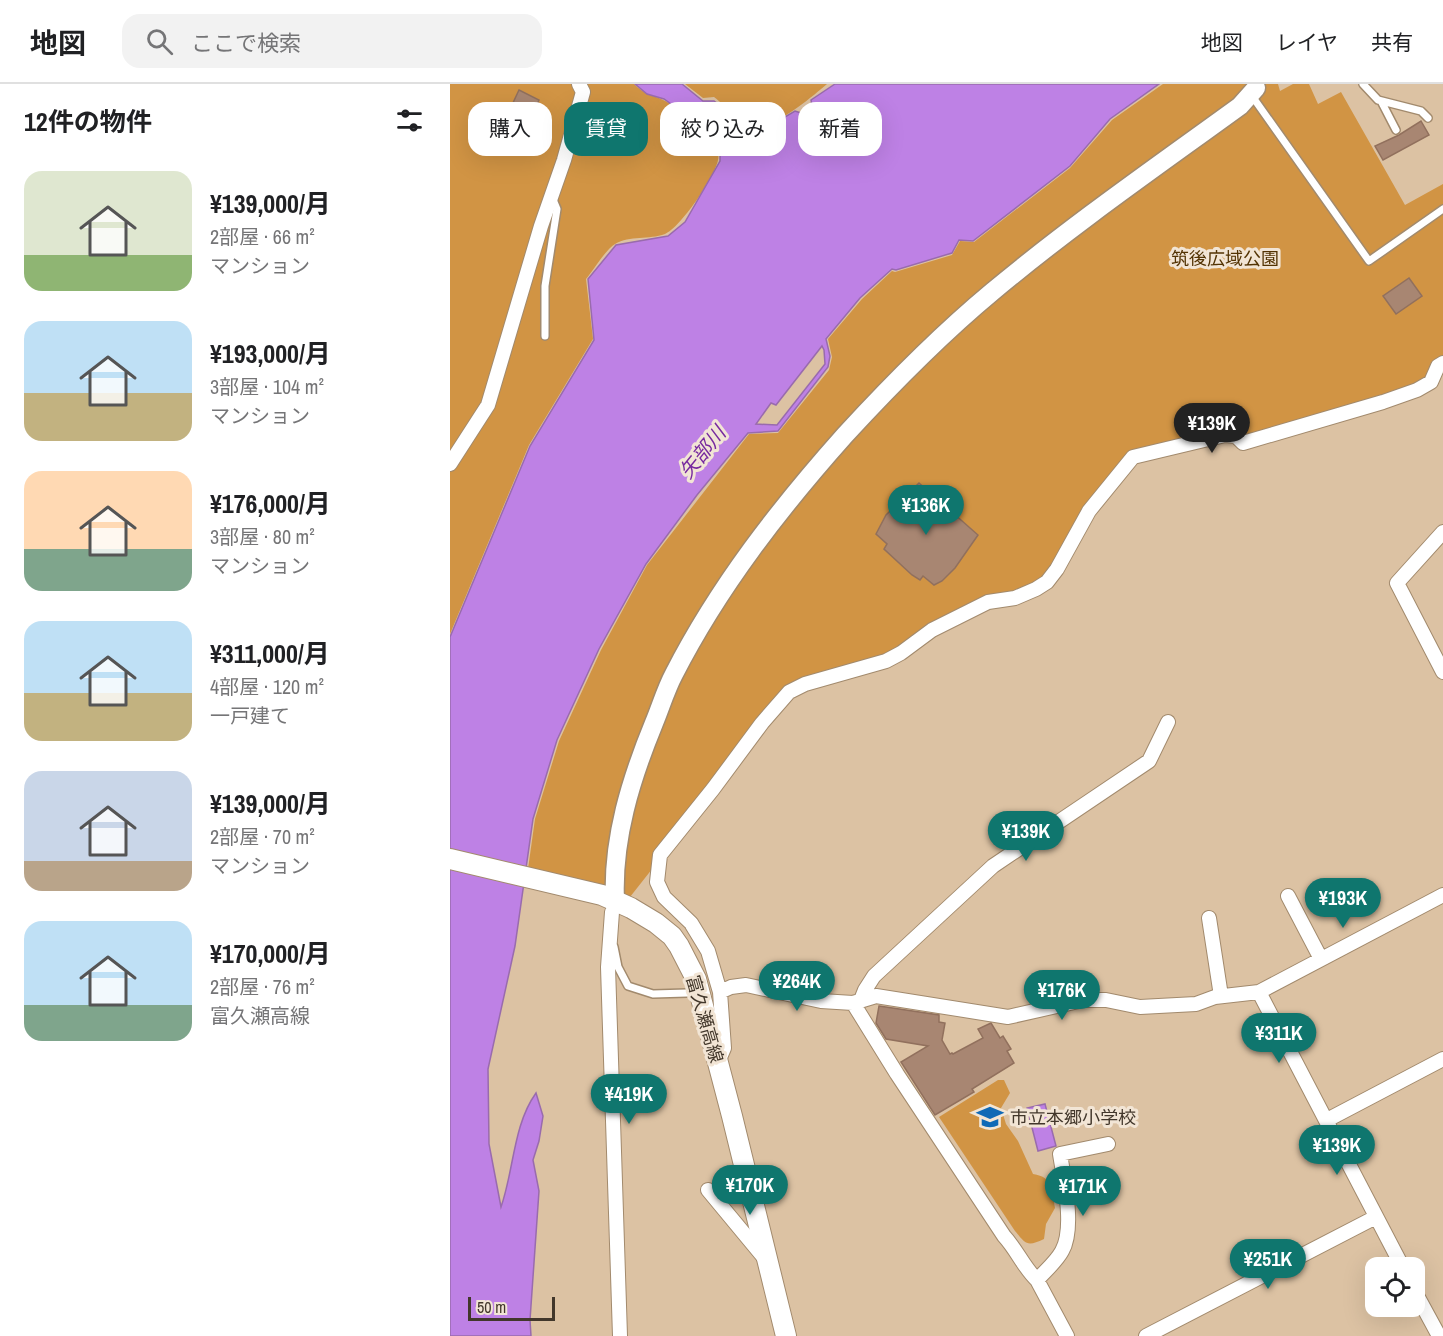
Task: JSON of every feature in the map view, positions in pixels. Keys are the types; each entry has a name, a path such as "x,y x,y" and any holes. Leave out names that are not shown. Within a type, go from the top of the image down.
{"main road":[{"name":"富久瀬高線","path":"450,858 631,908 672,936 696,979 786,1336"}],"street":[{"path":"450,464 488,405 583,93 579,84"},
{"path":"620,1336 609,967 610,903 626,802 643,750 674,675 717,599 781,510 870,408 927,349 1049,246 1240,105 1258,87"},
{"path":"718,1062 724,1048 708,951 690,923 664,897 657,882 660,855 762,723 789,692 814,681 886,661 932,630 988,602 1015,598 1047,582 1089,511 1133,457 1225,435 1236,436 1243,442 1383,402 1417,390 1431,382 1438,366 1443,363"},
{"path":"1443,532 1397,583 1443,672"},
{"path":"857,1002 874,976 993,866 1149,761 1168,722"},
{"path":"716,992 746,985 822,1002 857,1002 876,996 1008,1017 1083,1000 1106,1000 1140,1007 1196,1004 1221,996 1258,992 1443,895"},
{"path":"1288,896 1321,959"},
{"path":"1209,918 1221,996"},
{"path":"1258,992 1397,1257"},
{"path":"857,1002 897,1074 1004,1236 1037,1280 1067,1336"},
{"path":"1327,1120 1443,1059"},
{"path":"1037,1280 1061,1252 1065,1242 1068,1207 1060,1154 1108,1144"},
{"path":"708,1190 767,1261"},
{"path":"1146,1336 1376,1217"},
{"path":"1425,1310 1439,1336"}],"lane":[{"path":"1363,84 1381,101 1396,130"},
{"path":"1258,87 1369,261 1443,209"},
{"path":"1381,101 1421,111 1428,118"},
{"path":"545,336 545,286 557,210 551,195"},
{"path":"611,930 618,967 628,986 653,994 687,993"}],"green space":[{"path":"450,84 634,84 644,92 666,102 660,102 660,156 718,156 715,168 711,178 688,212 671,230 659,236 627,239 615,244 586,279 593,339 529,445 450,634"},
{"path":"685,84 827,84 804,102 798,102 798,106 786,115 786,102 720,102 714,97 703,98"},
{"name":"筑後広域公園","path":"1163,84 1278,84 1280,91 1293,84 1309,84 1318,104 1341,92 1405,205 1443,184 1443,359 1426,382 1248,439 1138,452 1052,572 1000,607 982,611 857,670 787,698 630,897 528,869 535,819 559,741 601,650 647,565 749,434 778,433 829,370 832,357 828,339 862,299 892,271 952,255 960,241 974,242 1070,168 1112,120"},
{"path":"998,1080 1004,1080 1010,1093 1001,1108 1006,1124 1018,1141 1033,1174 1045,1178 1051,1186 1055,1208 1046,1224 1044,1239 1034,1243 1027,1243 1015,1231 939,1117"}],"water":[{"path":"635,84 682,84 703,101 715,102 668,102 647,94"},
{"name":"矢部川","path":"835,84 1159,84 1110,119 1070,166 973,241 959,240 952,253 896,270 892,269 860,298 826,339 830,356 828,367 778,431 748,433 697,495 646,564 599,649 557,740 533,819 515,946 488,1069 489,1144 501,1207 518,1133 528,1106 536,1093 543,1116 533,1160 539,1191 530,1320 531,1336 450,1336 450,637 530,446 594,340 588,279 616,245 668,236 685,222 720,161 720,156 786,156 786,116 795,111 798,112 798,156 882,156 882,102 811,102 811,100","holes":["822,346 825,364 777,425 756,424 771,403 776,405"]},
{"path":"1045,1104 1056,1146 1038,1151 1027,1108"}],"building":[{"path":"519,90 539,100 538,102 513,102"},
{"path":"1421,121 1429,135 1383,160 1375,146"},
{"path":"1409,278 1422,296 1396,314 1383,296"},
{"path":"919,483 978,535 955,568 942,581 934,585 923,576 920,580 912,575 884,549 887,544 876,534 886,515"},
{"path":"879,1006 939,1015 939,1022 945,1023 942,1040 950,1054 983,1038 978,1029 991,1023 1000,1038 1003,1036 1011,1049 1007,1051 1014,1063 972,1089 974,1092 935,1115 901,1062 928,1046 886,1039 876,1023"}],"place":[{"name":"市立本郷小学校","path":"990,1117"}]}
